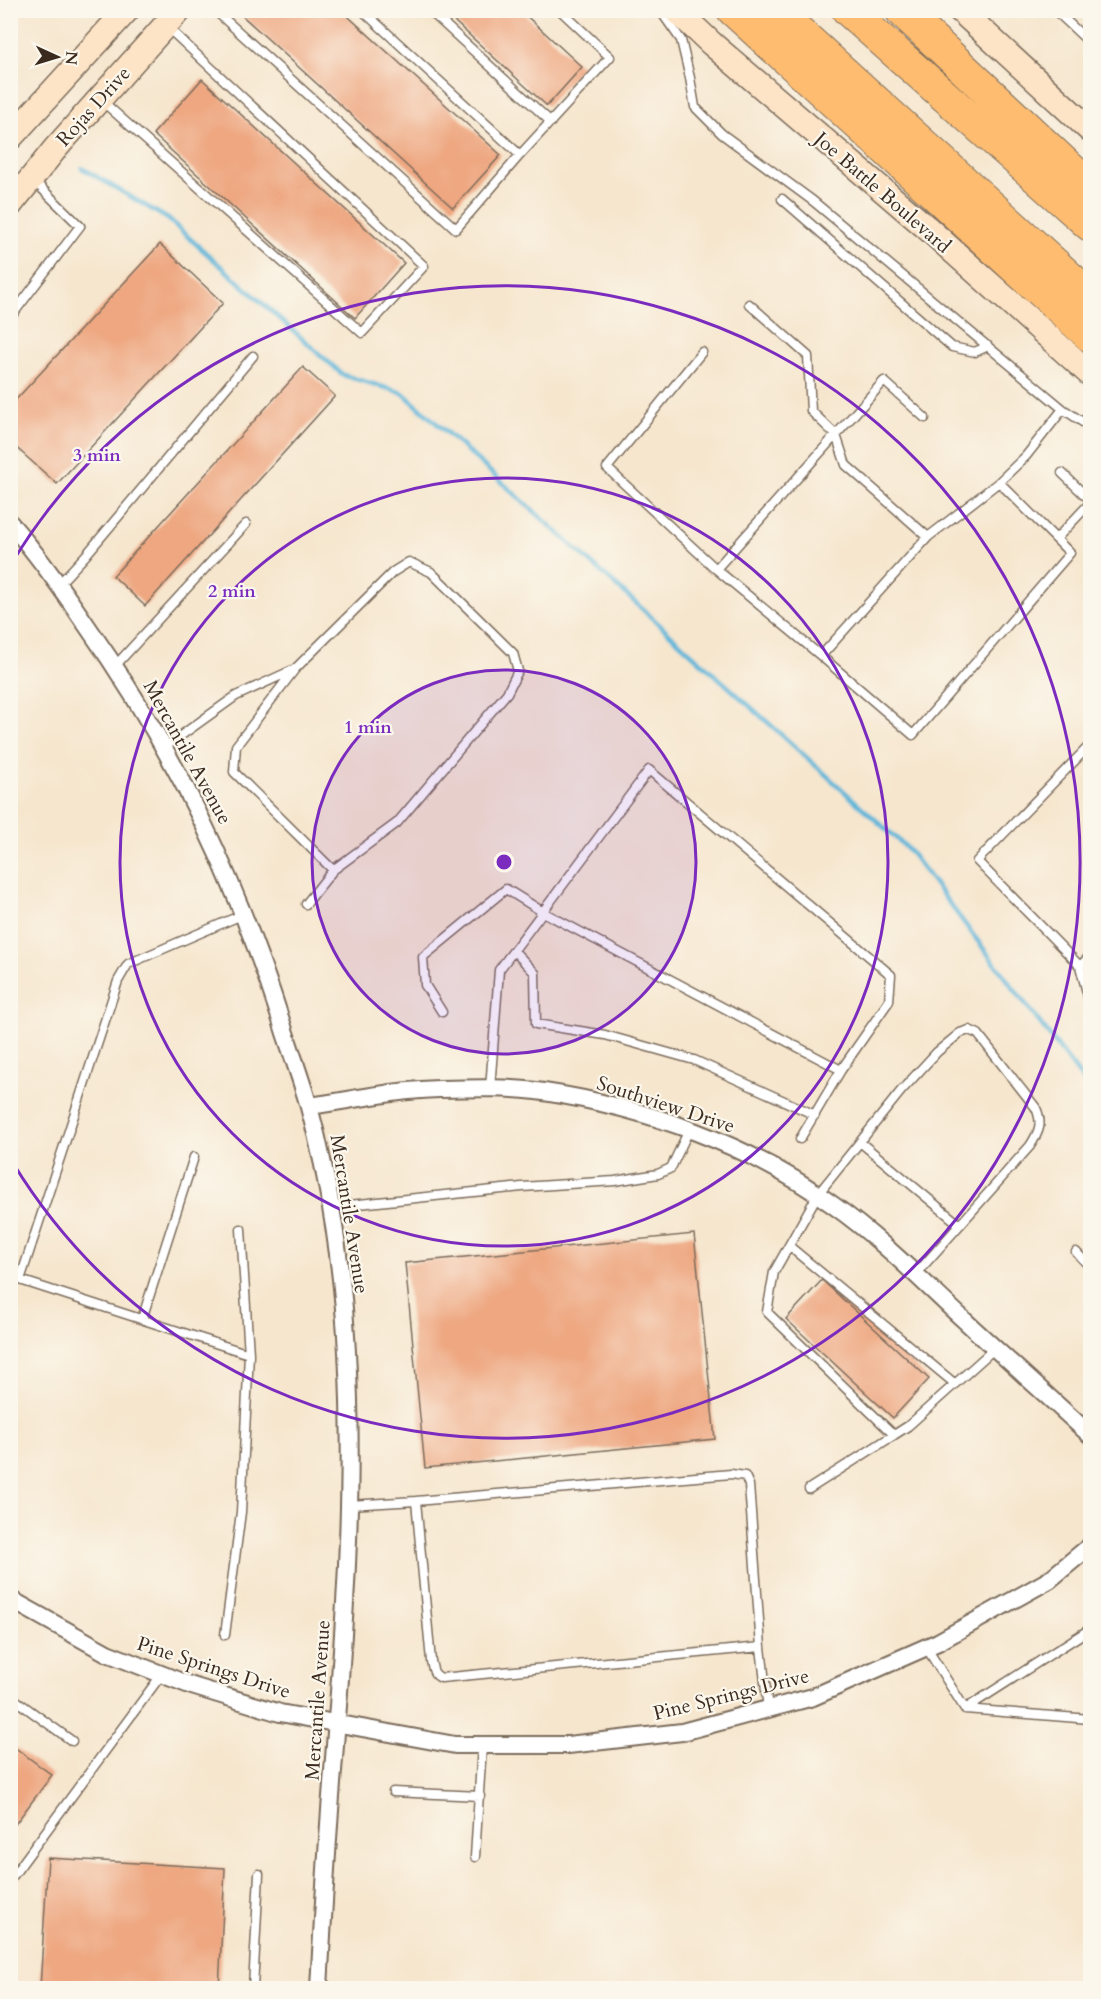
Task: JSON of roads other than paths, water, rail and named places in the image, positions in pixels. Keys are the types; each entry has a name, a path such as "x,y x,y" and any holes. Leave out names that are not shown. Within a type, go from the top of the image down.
{"highway":[{"path":"733,10 1090,336"},
{"path":"775,10 1090,296"},
{"path":"848,10 1090,225"},
{"path":"901,10 1090,187"}],"main road":[{"name":"Rojas Drive","path":"10,138 126,10"},
{"name":"Joe Battle Boulevard","path":"676,10 712,44 926,227 1090,374"},
{"path":"960,10 1090,130"},
{"name":"Rojas Drive","path":"10,205 31,178 172,18"},
{"path":"72,71 100,99"}],"street":[{"name":"Mercantile Avenue","path":"12,529 59,585 115,666 165,747 204,822 244,914 309,1106 330,1208 340,1272 347,1349 349,1505 338,1725 319,1989"},
{"name":"Southview Drive","path":"309,1106 438,1089 543,1092 638,1113 744,1152 835,1206 916,1274 1090,1435"},
{"name":"Pine Springs Drive","path":"10,1599 107,1653 192,1686 280,1713 455,1745 568,1745 682,1732 813,1697 926,1647 1049,1580 1090,1546"}],"lane":[{"path":"362,10 520,155"},
{"path":"429,10 551,122"},
{"path":"218,13 456,229 610,57 560,10"},
{"path":"660,10 681,40 694,106 701,114 722,134 813,201 1063,409 1090,428"},
{"path":"1055,10 1090,43"},
{"path":"100,99 362,333 424,266 172,18"},
{"path":"10,318 80,226 31,178"},
{"path":"782,199 952,347 975,352 988,346"},
{"path":"749,304 808,356 811,411 836,435 846,465 928,537"},
{"path":"702,352 607,468 716,569 913,735 1070,553 999,482"},
{"path":"59,585 253,357"},
{"path":"716,569 884,381 926,418"},
{"path":"820,656 928,537 999,482 1026,456 1063,409"},
{"path":"1056,538 1090,502 1062,473"},
{"path":"115,666 246,524"},
{"path":"306,904 333,870 397,823 507,693 519,671 513,653 431,572 409,562 393,572 295,669 236,746 234,772 333,870"},
{"path":"165,747 236,696 295,669"},
{"path":"1090,745 977,861 1080,966 1090,1004"},
{"path":"490,1089 500,970 649,770 891,975 889,1001 841,1070 800,1139"},
{"path":"442,1012 425,985 423,957 506,889 543,912 841,1070"},
{"path":"244,914 128,964 118,981 20,1280 249,1354"},
{"path":"514,951 536,973 537,1024 605,1035 694,1060 815,1114"},
{"path":"1080,966 1090,956"},
{"path":"894,1435 767,1312 774,1272 818,1194 937,1052 960,1033 969,1030 978,1034 1036,1108 1040,1117 1039,1132 1030,1146 916,1274"},
{"path":"330,1208 522,1187 615,1181 658,1174 671,1168 689,1130"},
{"path":"860,1142 960,1225"},
{"path":"142,1319 194,1157"},
{"path":"225,1635 241,1512 249,1354 242,1229"},
{"path":"789,1246 954,1383"},
{"path":"1076,1252 1090,1267"},
{"path":"809,1489 908,1426 995,1348"},
{"path":"349,1505 416,1502 731,1474 745,1476 749,1485 768,1709"},
{"path":"416,1502 431,1661 433,1671 441,1678 761,1647"},
{"path":"965,1709 1090,1629"},
{"path":"926,1647 965,1709"},
{"path":"10,1880 162,1674"},
{"path":"10,1696 72,1741"},
{"path":"965,1709 1090,1719"},
{"path":"475,1857 482,1745"},
{"path":"393,1792 480,1796"},
{"path":"253,1989 259,1874"}],"waterway":[{"path":"82,168 168,219 343,375 403,393 908,849 1090,1089"}]}
